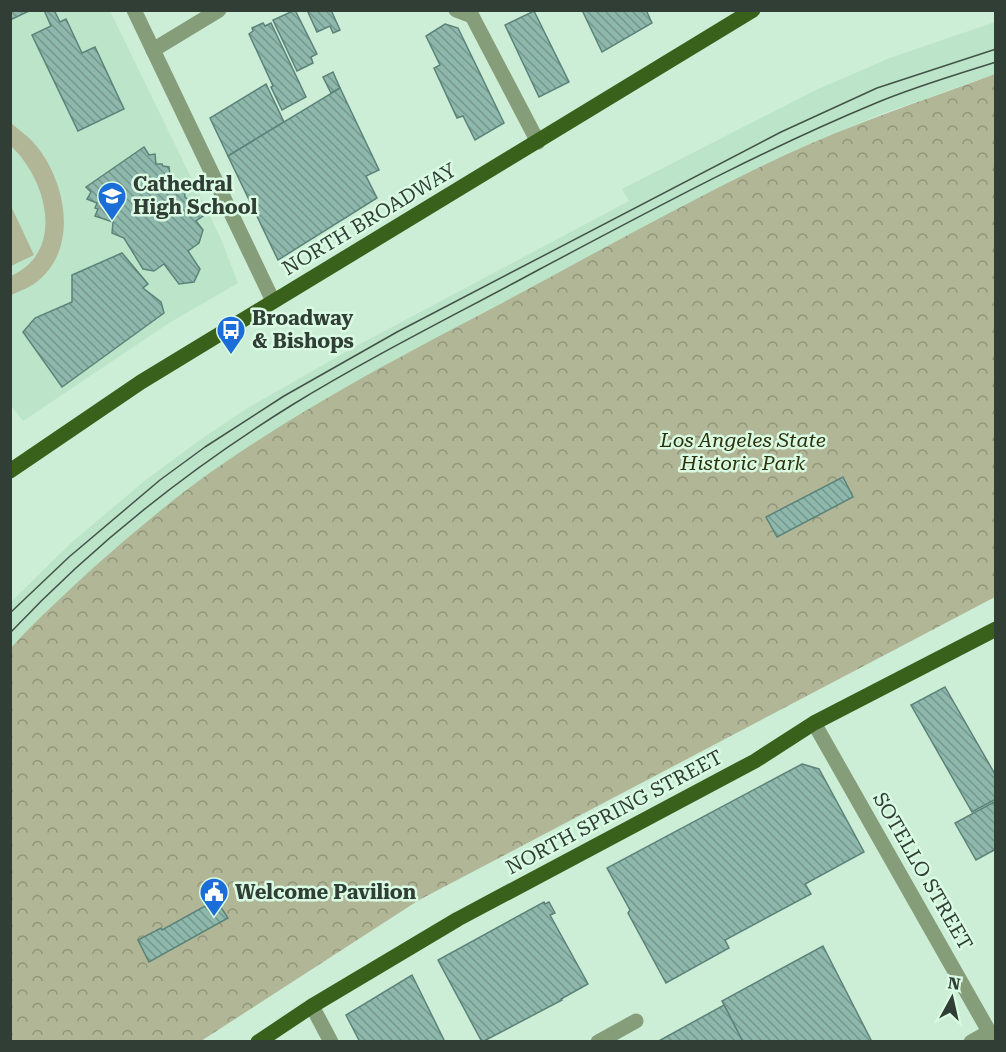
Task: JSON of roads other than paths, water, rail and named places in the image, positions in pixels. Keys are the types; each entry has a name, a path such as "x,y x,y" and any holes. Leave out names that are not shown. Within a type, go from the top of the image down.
{"main road":[{"name":"NORTH BROADWAY","path":"10,471 141,382 753,10"},
{"name":"NORTH SPRING STREET","path":"258,1041 458,919 755,761 814,723 996,629"}],"street":[{"path":"134,10 273,301"},
{"path":"153,50 219,10"},
{"path":"456,10 472,16 538,142"},
{"name":"SOTELLO STREET","path":"814,723 992,1036"},
{"path":"312,1006 330,1041"},
{"path":"598,1041 636,1021"},
{"path":"971,1041 992,1036"}],"tram line":[{"path":"10,613 69,557 160,480 205,447 284,396 397,332 781,132 877,88 996,49"},
{"path":"10,633 75,569 179,482 216,455 322,387 540,269 748,161 890,97 996,62"}],"place":[{"name":"Cathedral High School","path":"112,222"},
{"name":"Broadway & Bishops","path":"231,356"},
{"name":"Welcome Pavilion","path":"214,918"}],"park label":[{"name":"Los Angeles State Historic Park","path":"743,452"}]}
